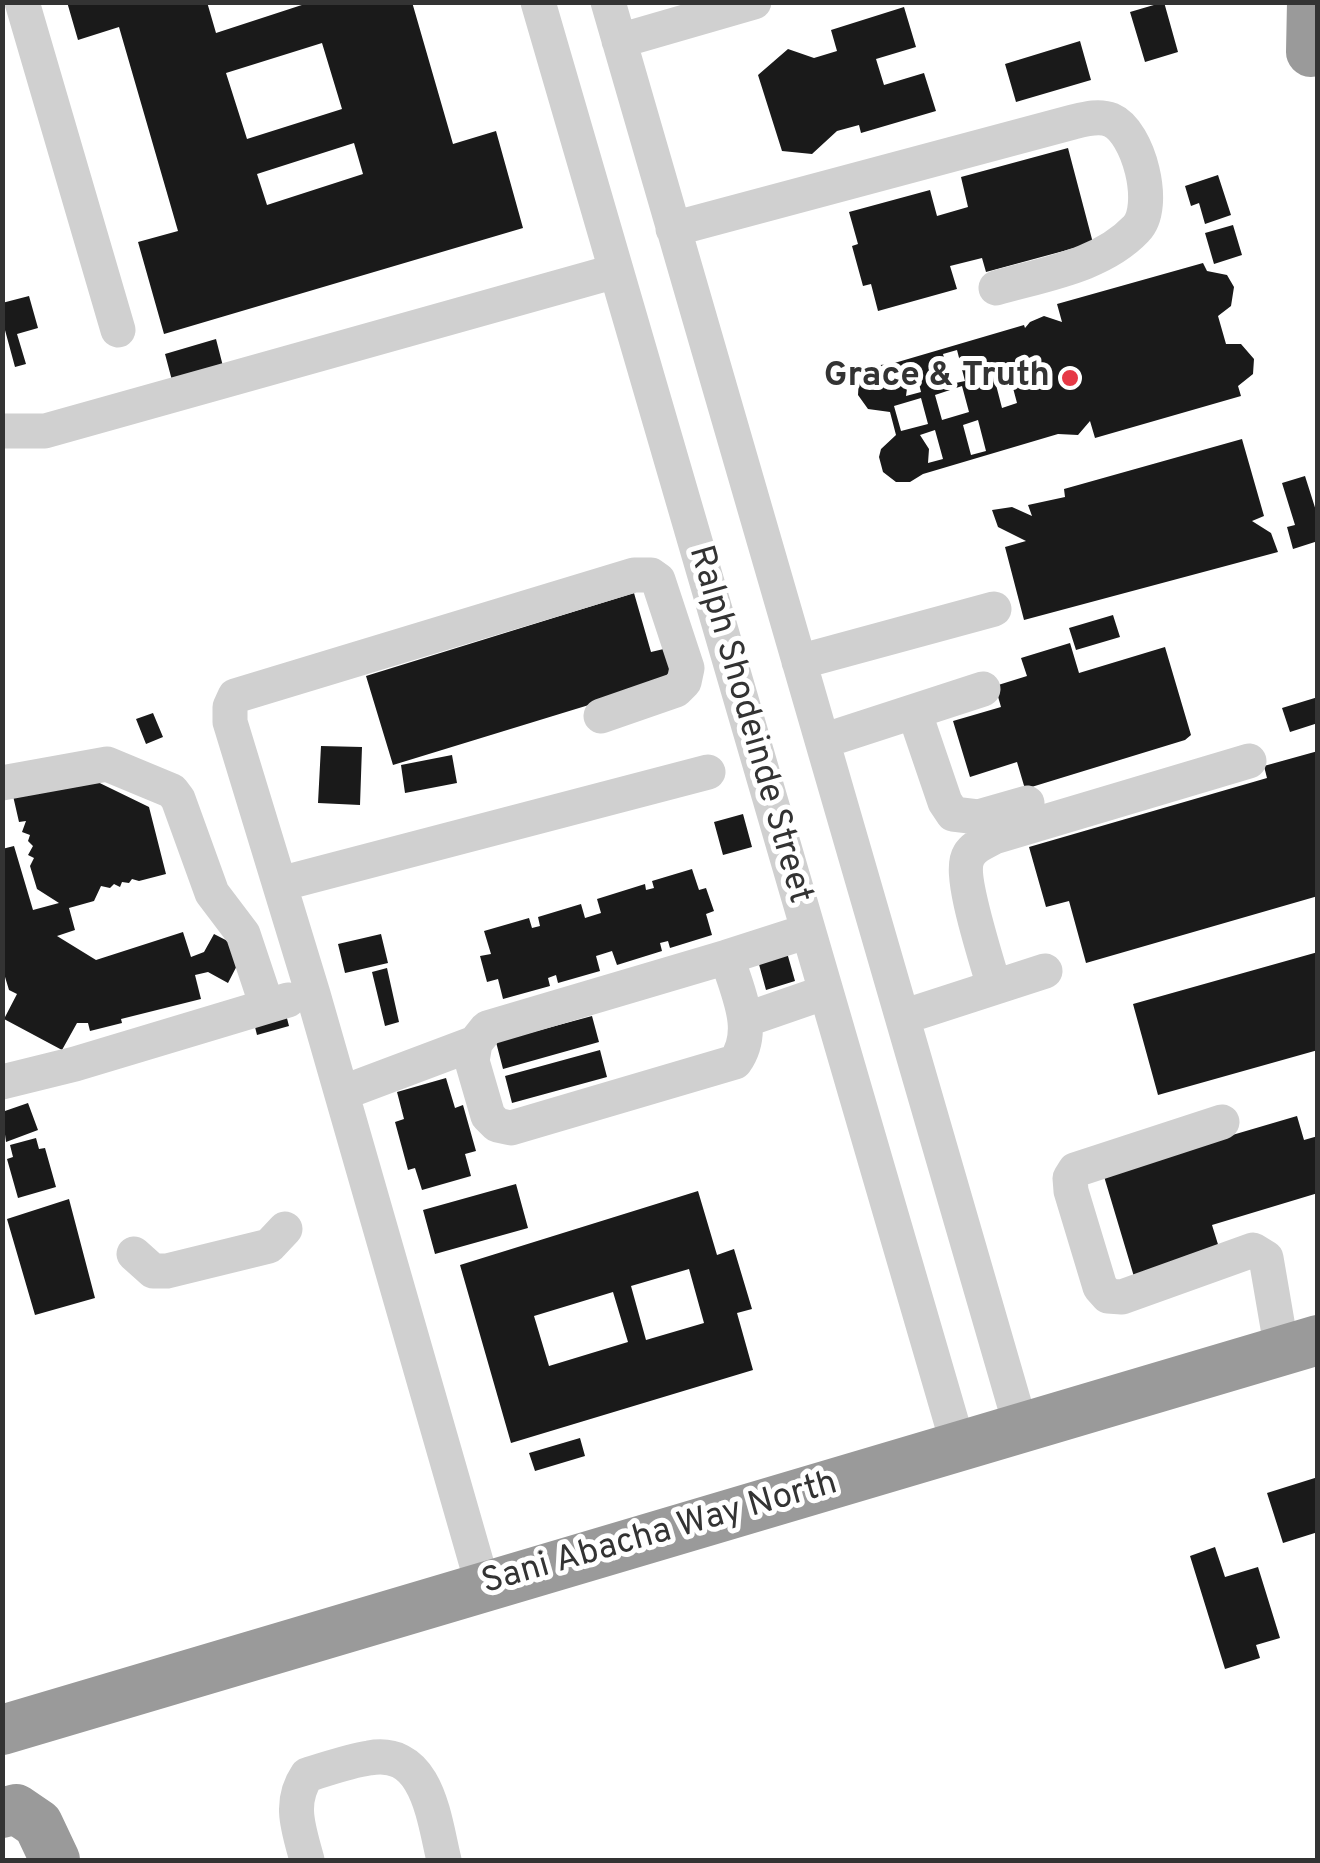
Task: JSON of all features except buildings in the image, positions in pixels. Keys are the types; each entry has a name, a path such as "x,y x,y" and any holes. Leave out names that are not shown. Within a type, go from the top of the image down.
{"highway":[{"path":"1310,52 1312,2"},
{"name":"Sani Abacha Way North","path":"2,1730 958,1448 1306,1341"},
{"path":"9,1811 38,1824 56,1860"}],"street":[{"path":"22,2 118,330"},
{"name":"Ralph Shodeinde Street","path":"538,2 958,1448"},
{"name":"Ralph Shodeinde Street","path":"608,2 1021,1427"},
{"path":"619,41 754,2"},
{"path":"673,228 1074,122 1110,119 1136,155 1146,187 1147,212 1139,227 1100,257 996,288"},
{"path":"2,431 45,430 616,271"},
{"path":"484,1586 314,994 230,722 230,707 235,696 651,574 658,580 687,668 684,682 676,690 601,716"},
{"path":"800,662 994,609"},
{"path":"823,741 916,714 983,689"},
{"path":"916,714 945,802 953,814 963,818 1214,752"},
{"path":"994,987 964,874 969,853 994,836 1249,761"},
{"path":"2,783 107,764 172,791 212,893 243,934 267,1006"},
{"path":"280,884 708,772"},
{"path":"727,957 746,1020 744,1049 735,1062 511,1128 497,1125 488,1116 472,1061 475,1043 487,1028 808,931"},
{"path":"903,1016 1045,971"},
{"path":"746,1020 826,992"},
{"path":"2,1082 314,994"},
{"path":"342,1094 475,1043"},
{"path":"1222,1122 1075,1170 1070,1178 1071,1191 1100,1287 1108,1296 1122,1297 1253,1250 1266,1258 1306,1341"},
{"path":"134,1254 153,1271 167,1272 270,1246 285,1229"},
{"path":"307,1860 294,1806 298,1789 307,1775 372,1756 394,1758 409,1766 426,1786 444,1860"}],"place":[{"name":"Grace & Truth","path":"1070,378"}]}
